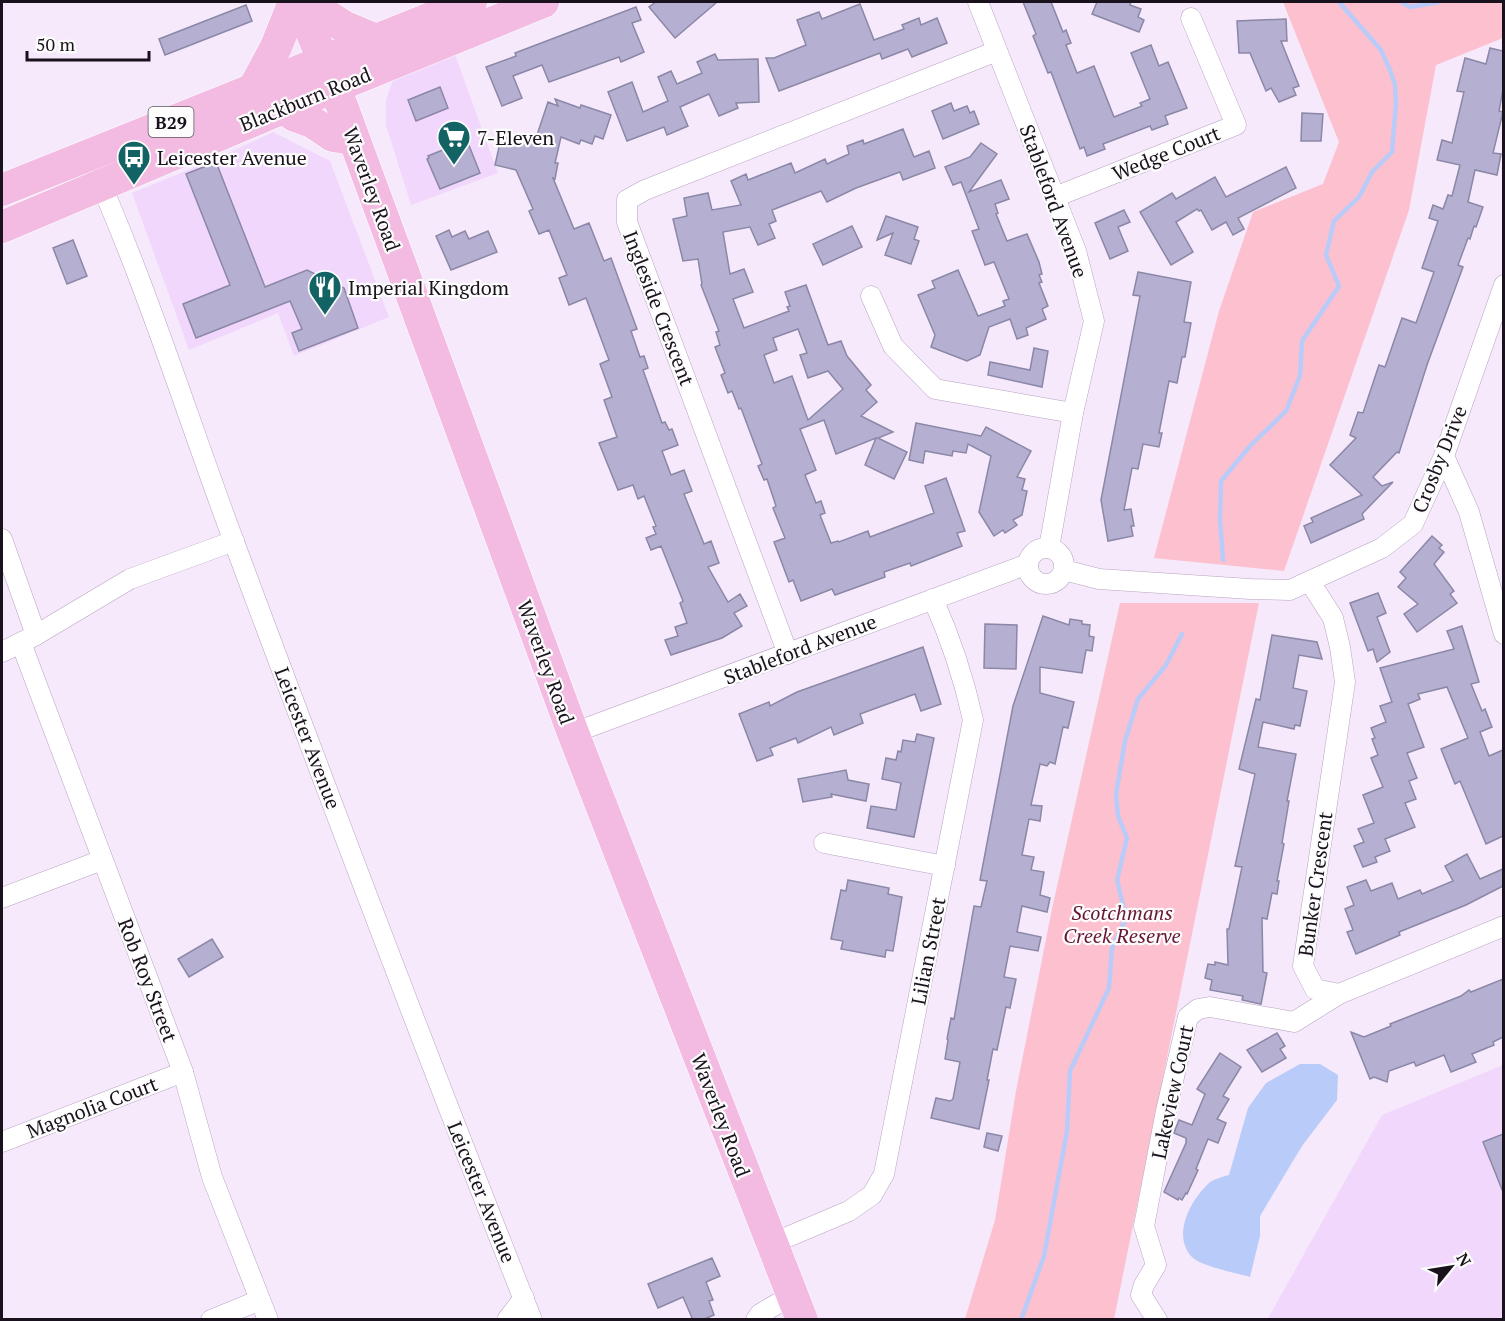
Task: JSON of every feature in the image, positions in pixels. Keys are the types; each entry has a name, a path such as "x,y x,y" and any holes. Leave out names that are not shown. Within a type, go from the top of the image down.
{"main road":[{"path":"254,90 276,47 294,2"},
{"name":"Waverley Road","path":"299,2 329,74 573,733 797,1307"},
{"path":"282,108 312,122 333,136 353,139 384,51 306,2"},
{"name":"Blackburn Road","path":"2,190 254,90 329,74 465,13 543,2"},
{"name":"Blackburn Road","path":"2,227 282,108 329,74"}],"street":[{"name":"Stableford Avenue","path":"978,2 1076,251 1094,321 1073,413 1049,548"},
{"name":"Wedge Court","path":"1055,197 1236,125 1191,18"},
{"name":"Ingleside Crescent","path":"788,654 627,222 627,200 645,190 997,51"},
{"name":"Leicester Avenue","path":"88,155 102,184 426,1050 532,1320"},
{"name":"Crosby Drive","path":"1064,570 1100,579 1290,590 1382,549 1413,524 1444,456 1503,285"},
{"path":"871,296 894,346 935,389 1073,413"},
{"path":"1444,456 1469,512 1503,634"},
{"name":"Rob Roy Street","path":"2,539 28,639 102,860 183,1072 212,1177 268,1320"},
{"path":"2,652 130,579 234,541"},
{"path":"1049,548 1060,554 1064,570 1058,580 1052,583 1041,583 1031,576 1028,564 1033,553 1038,549 1049,548"},
{"name":"Stableford Avenue","path":"573,733 1028,564"},
{"name":"Bunker Crescent","path":"1310,582 1332,618 1340,647 1345,682 1303,966 1315,989 1340,994"},
{"name":"Lilian Street","path":"771,1244 849,1211 872,1195 884,1174 973,720 943,620 933,598"},
{"path":"824,843 945,866"},
{"path":"2,898 102,860"},
{"path":"1340,994 1503,926"},
{"name":"Lakeview Court","path":"1157,1320 1141,1295 1144,1284 1156,1265 1144,1226 1166,1111 1188,1017 1198,1009 1210,1007 1294,1022 1340,994"},
{"name":"Magnolia Court","path":"2,1142 183,1072"},
{"path":"507,1320 524,1298"},
{"path":"210,1320 260,1300"},
{"path":"756,1320 760,1314 797,1307"}],"shaded area":[{"name":"7-Eleven","path":"454,52 498,173 411,205 386,125 386,100 393,80"},
{"path":"273,132 330,161 389,317 294,356 278,313 189,350 132,193 220,157"},
{"path":"1503,1065 1503,1319 1267,1320 1382,1115"}],"green space":[{"path":"1283,2 1503,2 1503,38 1436,65 1409,210 1284,571 1154,558 1219,311 1253,212 1323,184 1339,142"},
{"name":"Scotchmans Creek Reserve","path":"1120,603 1259,603 1114,1319 965,1319 995,1220 1016,1091 1052,909"}],"water":[{"path":"1300,1064 1320,1064 1338,1075 1337,1100 1302,1146 1260,1216 1260,1236 1250,1277 1198,1261 1187,1249 1184,1240 1183,1230 1190,1209 1208,1184 1215,1179 1229,1175 1248,1108 1266,1083"}],"building":[{"path":"656,2 717,2 675,38 649,7"},
{"path":"1023,2 1051,2 1063,32 1066,30 1071,43 1066,45 1077,73 1094,66 1114,117 1142,106 1140,103 1150,99 1131,53 1151,45 1159,66 1168,62 1187,108 1165,116 1168,124 1152,130 1150,126 1103,144 1105,149 1087,156 1084,147 1080,149 1051,72 1048,73 1033,36 1036,34"},
{"path":"1097,2 1131,2 1130,5 1141,9 1138,17 1144,20 1139,32 1092,14"},
{"path":"860,4 874,40 904,29 902,25 919,18 921,25 937,18 947,43 912,57 908,49 882,59 880,53 779,91 766,58 774,58 806,45 797,20 819,12 822,19"},
{"path":"246,5 252,21 165,55 159,39"},
{"path":"636,7 641,20 632,23 644,52 621,62 619,57 549,82 542,65 513,76 522,98 502,106 486,67 516,56 515,53"},
{"path":"1286,19 1287,41 1281,41 1299,86 1293,88 1296,95 1279,102 1271,88 1266,91 1250,53 1239,53 1237,21"},
{"path":"1490,48 1503,51 1503,90 1499,111 1503,112 1493,153 1501,154 1497,175 1475,170 1468,202 1483,207 1458,265 1463,267 1427,365 1399,453 1397,452 1373,477 1382,486 1393,482 1362,514 1364,519 1311,543 1304,526 1313,522 1311,518 1362,495 1330,465 1356,438 1350,435 1358,412 1363,413 1379,365 1385,367 1402,318 1416,323 1434,272 1422,268 1438,221 1429,218 1433,205 1443,209 1448,195 1452,196 1460,165 1437,160 1442,140 1452,143 1464,92 1457,91 1465,58 1486,64"},
{"path":"715,54 718,60 758,59 759,102 736,103 738,108 719,116 709,94 680,107 688,126 667,135 664,127 627,141 608,92 632,82 643,112 668,101 658,77 671,71 677,84 702,73 697,62"},
{"path":"440,87 448,108 416,121 408,100"},
{"path":"555,99 611,115 603,139 595,136 592,144 581,140 579,144 561,137 555,163 558,163 555,179 553,178 574,229 589,223 604,261 611,258 637,329 631,331 640,357 644,356 648,368 643,370 662,423 665,422 669,430 672,429 678,445 662,451 671,475 684,470 692,491 684,494 704,544 711,541 719,563 708,567 728,602 740,594 747,606 734,613 742,626 722,638 671,655 665,640 678,636 675,627 687,623 680,603 683,601 661,546 651,550 646,538 656,534 653,527 656,526 644,496 638,499 633,485 618,490 599,443 617,437 604,400 612,397 600,364 609,360 586,298 569,305 559,278 567,275 549,230 539,234 529,211 533,209 516,170 495,165 502,134 535,141 548,102 558,106"},
{"path":"951,103 954,111 967,106 970,113 974,111 979,124 943,139 932,111"},
{"path":"1302,113 1323,114 1321,141 1301,141"},
{"path":"903,129 914,157 929,151 935,168 903,180 900,172 856,188 827,202 821,191 772,210 776,221 769,224 775,238 758,245 750,227 723,232 730,274 744,269 753,292 733,299 744,328 789,311 787,307 790,306 785,292 806,285 828,345 841,341 847,356 871,385 866,390 877,402 861,416 893,432 878,438 907,452 894,479 865,465 876,438 836,454 824,420 800,429 816,470 805,475 816,503 821,501 825,513 820,515 831,543 868,531 870,537 934,513 925,486 946,478 965,531 957,533 962,546 911,566 910,563 884,572 885,577 835,595 832,589 801,601 793,580 789,582 774,542 785,538 773,508 776,506 767,479 764,480 758,466 762,464 741,408 739,409 732,391 728,393 721,375 725,373 715,347 720,345 716,332 719,331 701,285 698,259 683,261 673,219 687,216 684,198 708,193 712,210 741,205 731,181 746,174 748,180 791,163 795,173 825,159 827,164 849,154 847,146 863,140 864,144","holes":["798,329 807,353 800,355 808,378 828,371 843,389 808,420 792,376 774,383 764,355 777,350 773,338"]},
{"name":"7-Eleven","path":"465,141 468,143 480,173 440,189 427,159 428,156"},
{"path":"981,143 997,154 969,192 1001,180 1009,199 995,204 998,213 996,214 1007,241 1027,234 1039,262 1042,274 1039,275 1042,282 1039,283 1048,306 1042,309 1046,319 1026,328 1028,335 1017,339 1010,319 989,327 980,355 967,361 931,347 935,335 918,295 935,288 932,281 958,270 978,316 1005,306 1003,301 1009,299 994,262 985,265 972,231 979,229 961,182 953,185 945,167 970,157"},
{"path":"216,162 265,287 307,270 344,288 358,328 299,351 292,333 302,329 290,301 196,338 183,304 230,285 186,174"},
{"path":"1286,167 1296,188 1238,218 1244,229 1233,235 1226,222 1212,230 1201,210 1197,209 1176,222 1193,252 1171,265 1140,212 1172,193 1176,199 1215,177 1226,197"},
{"path":"1124,210 1130,222 1118,227 1128,251 1110,259 1095,223"},
{"path":"886,216 918,227 914,239 919,241 911,264 885,255 893,233 877,240"},
{"path":"852,226 862,247 823,265 813,244"},
{"path":"449,230 452,237 465,231 469,239 488,231 497,252 451,270 436,236"},
{"path":"73,240 87,276 67,284 53,248"},
{"path":"1138,272 1191,282 1184,322 1191,323 1185,357 1182,357 1177,383 1169,381 1159,433 1162,433 1159,447 1143,444 1138,469 1132,468 1124,510 1131,509 1133,536 1108,541 1101,500 1140,296 1133,295"},
{"path":"1034,348 1048,351 1042,387 988,375 990,362 1030,370"},
{"path":"916,423 981,436 986,427 1031,451 1017,477 1025,479 1022,490 1027,491 1022,515 1013,520 1017,525 1005,533 1003,530 994,536 979,512 991,456 968,444 966,453 953,451 952,456 925,451 923,463 909,460"},
{"path":"1432,536 1442,545 1439,548 1444,552 1434,564 1454,591 1450,594 1457,603 1417,632 1404,614 1418,604 1398,587 1406,578 1400,572"},
{"path":"1378,593 1386,613 1377,617 1390,652 1377,662 1373,649 1368,651 1350,603"},
{"path":"1043,616 1069,625 1070,619 1082,621 1082,624 1090,625 1089,636 1094,637 1092,651 1086,650 1082,673 1040,667 1040,693 1074,702 1068,728 1063,727 1055,764 1050,762 1047,766 1040,764 1031,805 1042,806 1040,821 1029,819 1022,855 1034,857 1031,870 1044,872 1040,895 1050,898 1047,912 1022,906 1017,932 1041,937 1038,951 1010,946 1004,977 1016,979 1010,1008 1006,1007 997,1050 993,1049 979,1129 931,1118 936,1098 950,1101 953,1099 960,1062 945,1059 947,1039 951,1018 954,1019 974,906 981,907 987,881 980,880 1013,706"},
{"path":"985,624 1017,625 1016,669 984,668"},
{"path":"1462,626 1479,682 1471,684 1482,711 1485,709 1492,727 1480,732 1489,756 1503,750 1503,836 1486,844 1460,781 1455,784 1441,749 1468,738 1447,687 1418,694 1420,699 1408,704 1424,747 1407,753 1417,778 1409,781 1416,799 1405,803 1415,827 1385,839 1390,851 1375,857 1377,862 1363,867 1354,846 1364,842 1358,829 1374,823 1363,795 1383,787 1371,758 1378,755 1371,728 1386,722 1380,706 1392,702 1380,668 1454,649 1447,631"},
{"path":"1272,635 1317,642 1322,659 1299,655 1293,688 1307,691 1300,726 1295,725 1294,729 1263,722 1258,747 1296,754 1287,801 1289,801 1277,894 1272,893 1267,919 1262,918 1263,972 1267,973 1261,1004 1242,1000 1243,996 1210,990 1212,980 1205,978 1208,964 1215,965 1215,962 1228,965 1227,929 1229,929 1242,867 1235,866 1255,774 1239,769 1256,699 1260,700"},
{"path":"923,647 941,704 921,711 915,694 860,714 863,723 834,735 831,727 798,743 796,738 770,748 773,755 757,761 739,714 769,702 770,706 797,692"},
{"path":"917,734 934,738 914,837 867,828 871,806 896,810 901,783 882,779 886,758 896,760 898,751 901,752 903,740 915,742"},
{"path":"846,770 848,780 869,784 866,801 831,794 832,797 803,802 798,779"},
{"path":"1467,854 1480,879 1503,869 1503,886 1466,905 1399,932 1400,935 1356,954 1347,932 1353,930 1345,909 1354,905 1347,887 1366,880 1371,891 1392,883 1398,899 1420,890 1422,894 1453,881 1445,866"},
{"path":"848,880 889,888 888,894 902,897 893,951 886,950 885,957 841,949 843,941 831,939 841,890 846,891"},
{"path":"212,939 223,957 189,977 178,959"},
{"path":"1503,979 1503,1037 1493,1042 1494,1045 1472,1054 1476,1062 1451,1072 1444,1055 1416,1066 1414,1062 1389,1071 1387,1082 1374,1077 1370,1079 1351,1032 1364,1037 1391,1026 1390,1024 1461,996 1469,990 1471,992"},
{"path":"1277,1033 1285,1046 1280,1049 1286,1058 1262,1072 1247,1050"},
{"path":"1220,1053 1241,1067 1223,1096 1229,1099 1217,1119 1226,1123 1218,1143 1208,1139 1187,1194 1182,1200 1179,1198 1178,1200 1164,1192 1186,1143 1186,1138 1174,1133 1179,1120 1192,1125 1205,1094 1197,1089"},
{"path":"987,1133 1002,1136 998,1151 984,1147"},
{"path":"1503,1134 1503,1192 1483,1142"},
{"path":"712,1258 720,1276 706,1282 713,1300 709,1301 714,1315 702,1320 693,1320 683,1297 658,1308 648,1284"}],"waterway":[{"path":"1223,560 1220,519 1221,481 1250,446 1286,411 1300,376 1302,341 1339,286 1326,255 1334,221 1359,197 1372,172 1392,152 1396,103 1395,85 1390,70 1381,50 1339,2"},
{"path":"1401,2 1410,7 1439,2"},
{"path":"1021,1320 1044,1256 1067,1131 1070,1071 1109,988 1112,948 1126,918 1117,880 1127,838 1118,816 1116,794 1125,741 1138,699 1166,665 1182,634"}],"place":[{"name":"7-Eleven","path":"454,166"},
{"name":"Leicester Avenue","path":"134,186"},
{"name":"Imperial Kingdom","path":"325,316"}]}
